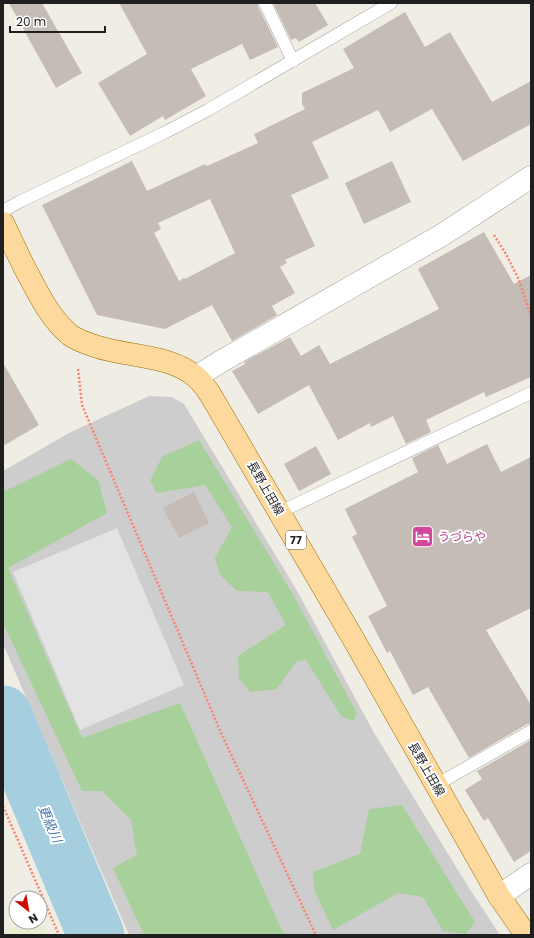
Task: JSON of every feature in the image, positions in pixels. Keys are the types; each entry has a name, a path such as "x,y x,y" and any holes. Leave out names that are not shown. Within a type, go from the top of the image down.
{"main road":[{"name":"長野上田線","path":"3,223 46,308 54,319 70,335 93,346 172,364 184,369 196,377 210,394 280,512 499,896 526,935"}],"street":[{"path":"196,377 442,235 531,177"},
{"path":"499,896 531,874"}],"lane":[{"path":"265,3 293,61"},
{"path":"3,211 190,120 391,3"},
{"path":"280,512 531,393"},
{"path":"436,786 531,731"}],"path":[{"path":"479,210 506,254 518,280 531,316"},
{"path":"78,369 82,405 221,733 316,935"},
{"path":"3,806 59,935"}],"shaded area":[{"path":"149,396 172,397 184,404 296,589 373,731 469,888 500,935 129,935 3,644 3,471 69,433"},
{"path":"117,528 184,685 80,730 13,572"}],"green space":[{"path":"199,440 292,593 357,713 353,721 341,716 306,660 296,662 277,689 250,692 239,678 238,656 286,625 268,592 237,591 220,575 215,558 232,527 205,485 157,493 150,481 162,457"},
{"path":"71,459 98,480 107,513 8,568 82,738 180,703 284,935 144,935 113,868 137,855 131,820 102,791 82,791 3,623 3,492"},
{"path":"402,805 475,922 466,934 443,931 423,897 398,893 333,930 315,892 313,872 360,854 369,809"},
{"path":"9,930 45,930 47,935 3,935 3,933"}],"building":[{"path":"9,3 42,3 82,73 56,88"},
{"path":"119,3 258,3 258,6 278,47 250,60 242,44 191,69 206,96 165,120 163,116 130,136 98,83 147,54"},
{"path":"273,3 315,3 328,25 299,42 296,38 291,40"},
{"path":"405,12 425,47 450,32 492,102 531,81 531,124 463,161 432,109 390,132 378,110 312,142 329,178 291,195 315,246 285,260 287,263 280,267 295,293 272,306 277,315 232,341 212,305 165,329 97,315 42,205 132,161 147,191 205,164 207,166 258,143 254,134 305,109 302,104 302,93 354,68 343,49","holes":["210,199 235,253 179,281 154,233 161,229 158,223"]},
{"path":"392,161 411,202 364,224 345,183"},
{"path":"484,232 514,284 531,275 531,377 486,397 484,392 426,420 431,432 406,444 393,416 371,427 370,423 338,440 309,385 258,414 232,371 245,364 244,362 290,337 301,356 319,345 330,364 439,309 418,269"},
{"path":"3,363 39,425 3,446"},
{"path":"487,444 501,472 531,457 531,608 486,630 531,705 531,724 527,724 469,758 428,687 413,695 390,651 387,653 368,616 387,606 352,537 357,534 345,509 418,472 412,458 438,445 447,464"},
{"path":"316,446 331,474 299,491 284,464"},
{"path":"194,492 209,523 179,538 163,508"},
{"path":"531,740 531,851 514,862 488,818 484,821 465,790 482,779 477,771"}],"waterway":[{"name":"更級川","path":"3,714 96,935"}],"place":[{"name":"うづらや","path":"422,536"}]}
